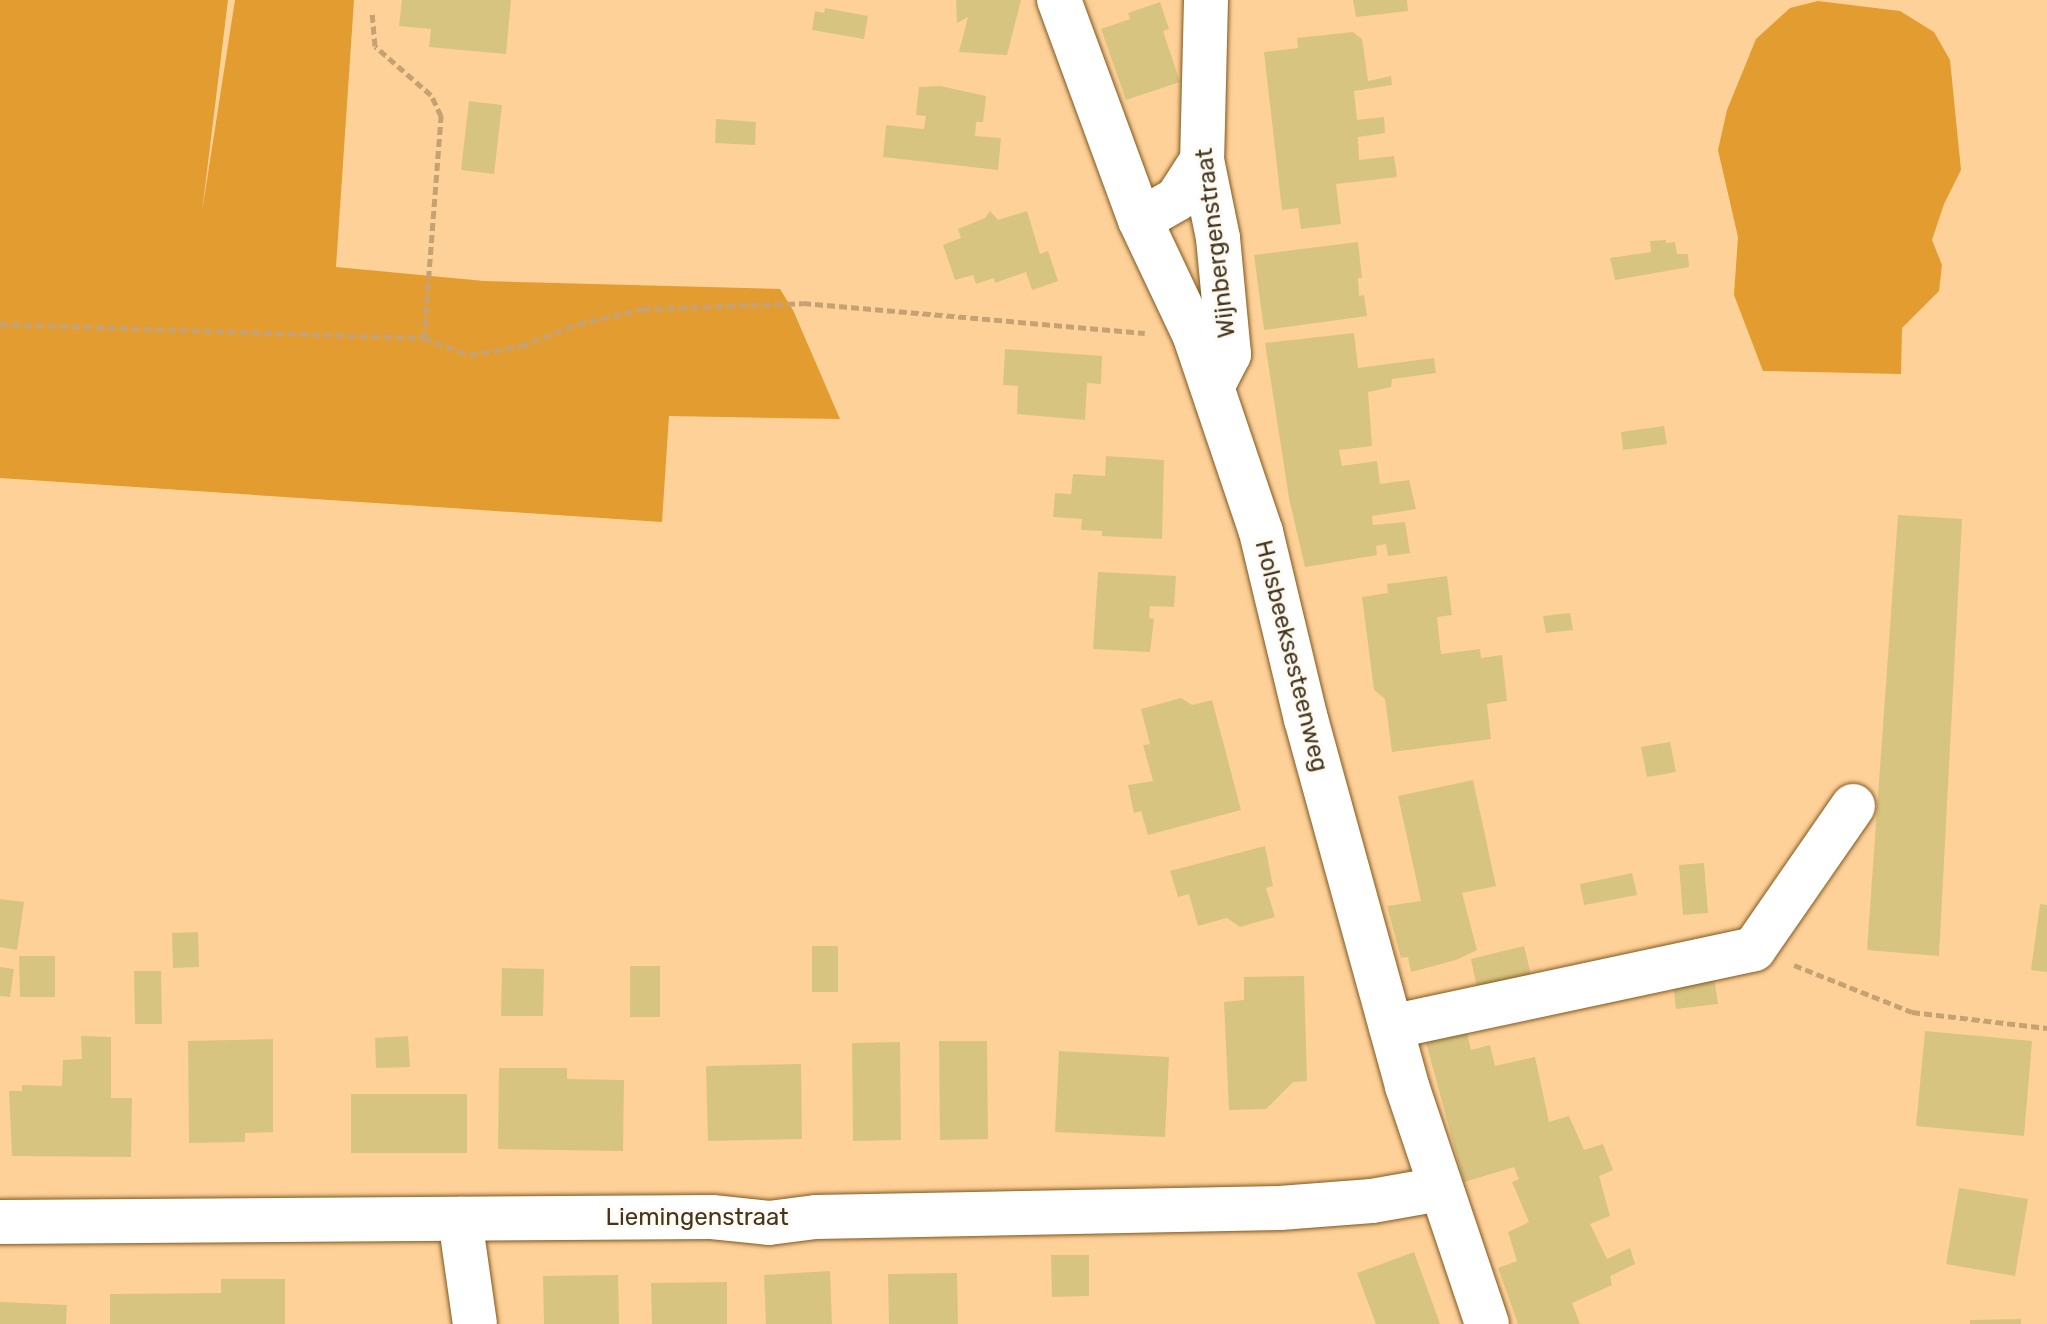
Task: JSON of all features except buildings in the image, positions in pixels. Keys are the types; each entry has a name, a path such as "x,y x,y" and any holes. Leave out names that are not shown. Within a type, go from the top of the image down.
{"street":[{"name":"Holsbeeksesteenweg","path":"1059,0 1140,220 1194,334 1261,532 1306,719 1391,1027 1440,1189 1487,1324"},
{"name":"Wijnbergenstraat","path":"1206,0 1202,160 1218,238 1229,354 1213,386"},
{"path":"1140,220 1177,199 1202,160"},
{"path":"1391,1027 1754,949 1853,806"},
{"name":"Liemingenstraat","path":"0,1222 712,1217 769,1223 816,1217 1280,1208 1372,1201 1440,1189"},
{"path":"460,1219 475,1324"}],"path":[{"path":"372,12 375,46 431,95 441,116 424,338"},
{"path":"0,324 424,338 470,355 521,346 578,324 643,309 803,303 1194,334"},
{"path":"1754,949 1912,1012 2047,1028"}],"shaded area":[{"path":"0,0 228,0 202,212 235,0 354,0 336,267 484,281 780,289 793,310 840,419 669,416 662,522 0,478"},
{"path":"1818,1 1900,11 1934,32 1950,60 1961,170 1944,204 1932,240 1942,265 1939,291 1902,328 1901,374 1763,371 1734,295 1738,237 1718,150 1727,110 1756,39 1790,8"}]}
